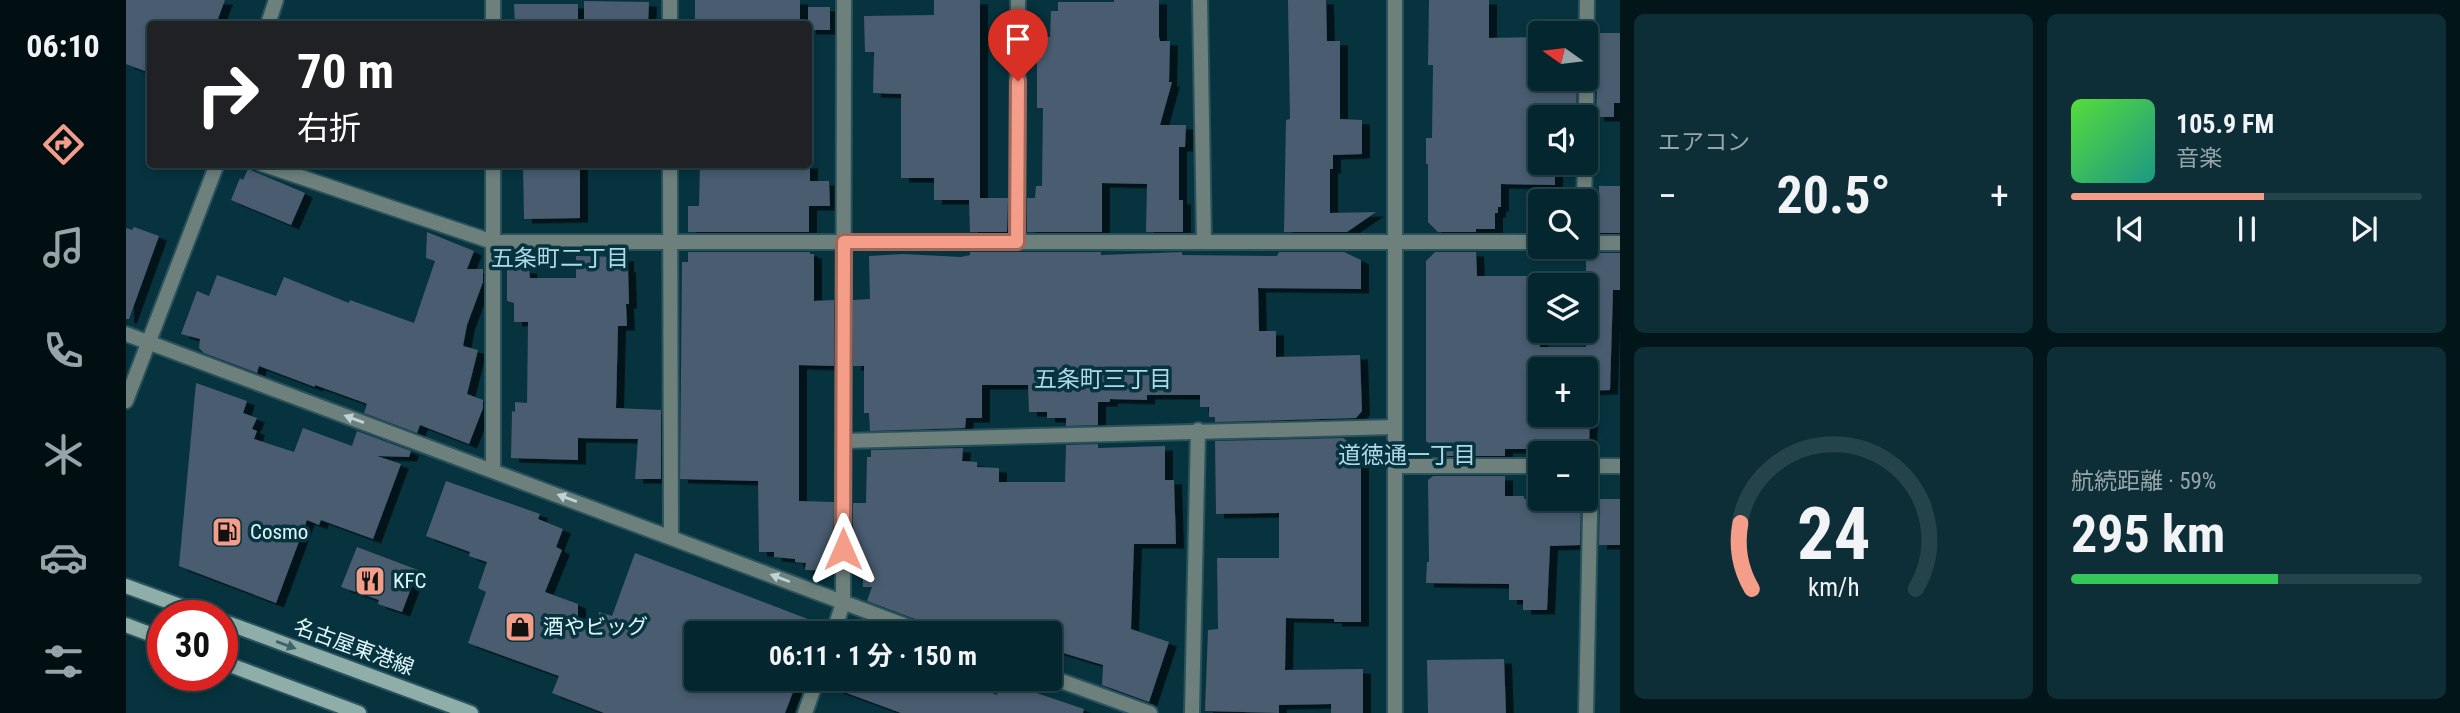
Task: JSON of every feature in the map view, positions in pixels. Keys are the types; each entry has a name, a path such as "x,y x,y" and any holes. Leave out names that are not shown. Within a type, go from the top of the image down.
{"main road":[{"path":"126,586 164,600"},
{"path":"126,625 147,633"},
{"name":"名古屋東港線","path":"238,627 455,710 471,713"},
{"path":"238,668 359,713"}],"street":[{"path":"269,21 276,0"},
{"path":"493,0 493,21"},
{"path":"670,0 670,21"},
{"path":"837,621 843,603 844,0"},
{"path":"1017,242 1018,0"},
{"path":"1200,0 1204,242"},
{"path":"1395,0 1395,713"},
{"path":"1586,105 1587,0"},
{"path":"126,401 215,168"},
{"path":"274,168 494,242 1528,242"},
{"path":"492,470 493,168"},
{"path":"670,168 671,536"},
{"path":"1598,243 1620,243"},
{"path":"126,334 892,621"},
{"path":"844,441 1395,427"},
{"path":"1192,713 1198,430"},
{"path":"1395,466 1528,466"},
{"path":"1598,466 1620,466"},
{"path":"1586,713 1588,511"},
{"path":"1062,681 1150,713"},
{"path":"805,713 813,691"}],"building":[{"path":"126,0 225,0 217,21 147,21 147,72 126,64"},
{"path":"695,0 800,0 800,21 695,21"},
{"path":"934,0 980,0 980,198 1008,198 1007,232 970,232 969,200 934,200 934,178 901,178 901,94 873,93 874,52 865,52 864,16 934,15"},
{"path":"1159,0 1159,37 1160,41 1170,41 1169,82 1172,82 1160,125 1186,125 1185,147 1179,147 1179,200 1183,200 1183,232 1146,232 1147,184 1102,183 1102,232 1027,232 1027,198 1035,198 1036,186 1042,186 1043,108 1037,108 1037,37 1050,37 1051,11 1058,11 1058,2"},
{"path":"1288,0 1326,0 1327,41 1340,41 1340,119 1362,120 1362,154 1333,155 1333,169 1330,169 1330,213 1376,212 1347,232 1284,232 1286,120 1290,119"},
{"path":"1429,0 1489,0 1489,38 1528,37 1528,91 1577,91 1576,105 1528,105 1528,175 1555,175 1555,185 1501,184 1501,207 1498,207 1498,213 1495,213 1495,229 1438,232 1428,222 1426,138 1432,138 1433,65 1428,65"},
{"path":"584,1 649,2 648,21 584,21"},
{"path":"514,4 578,4 578,21 515,21"},
{"path":"808,7 830,7 830,30 812,30 812,21 808,21"},
{"path":"1599,33 1620,33 1620,103 1614,103 1614,117 1598,117"},
{"path":"523,168 580,168 580,218 524,219"},
{"path":"700,168 810,168 810,181 829,181 830,206 809,206 809,232 688,232 688,206 699,206"},
{"path":"248,169 305,193 291,225 231,200 240,178 243,180"},
{"path":"1599,186 1620,186 1620,233 1598,233"},
{"path":"134,227 159,236 129,319 126,319 126,228 132,230"},
{"path":"427,232 474,251 467,269 483,269 483,282 467,325 463,346 478,350 467,394 483,400 483,408 469,444 420,425 417,433 364,413 365,403 259,366 257,373 204,353 199,348 200,339 181,334 197,291 209,296 217,275 276,296 284,277 349,303 350,300 414,323 435,261 426,258"},
{"path":"688,252 814,254 814,301 834,300 834,366 799,365 799,501 834,502 833,571 805,570 806,563 774,557 774,552 759,552 758,481 680,479 682,262 688,262"},
{"path":"970,252 1101,252 1101,255 1182,252 1182,255 1277,256 1279,252 1344,252 1361,260 1361,289 1258,288 1259,331 1276,331 1276,357 1360,355 1362,411 1356,418 1215,422 1215,417 1209,417 1209,407 1200,407 1200,395 1147,395 1147,400 1110,399 1110,402 1098,402 1098,425 1066,426 1066,418 1047,418 1047,412 1029,412 1028,385 982,385 982,418 966,418 965,428 870,431 869,413 864,413 864,366 853,366 853,300 870,299 869,256 903,254 961,257 970,255"},
{"path":"1435,252 1476,252 1477,276 1528,276 1528,343 1540,343 1540,347 1586,347 1586,343 1598,343 1598,273 1586,273 1586,259 1598,259 1598,253 1620,253 1620,290 1613,290 1610,390 1598,390 1598,357 1528,357 1528,427 1590,427 1589,441 1528,441 1528,449 1505,449 1505,456 1445,456 1426,441 1426,261"},
{"path":"576,256 626,257 629,304 626,304 627,326 618,326 616,408 661,410 661,479 635,479 638,439 578,438 578,460 511,458 512,411 515,412 515,402 527,403 528,322 514,322 514,303 507,301 507,269 529,269 530,278 576,278"},
{"path":"196,383 247,401 243,413 257,418 252,429 257,431 254,439 294,452 303,428 352,446 357,431 411,451 409,457 377,456 401,464 373,539 321,520 319,525 307,520 276,603 179,566"},
{"path":"1343,438 1361,450 1361,622 1286,618 1285,670 1363,669 1363,713 1331,713 1331,704 1279,705 1279,713 1205,711 1208,630 1218,629 1217,558 1279,558 1279,513 1216,514 1215,441"},
{"path":"1098,444 1098,448 1165,446 1165,480 1174,480 1176,544 1134,544 1131,629 1169,642 1149,702 1102,685 1103,665 1062,653 1062,621 920,621 867,601 872,587 863,587 863,571 853,571 853,503 866,503 867,457 871,457 871,450 963,448 962,461 977,462 977,467 999,468 999,482 1065,482 1066,445"},
{"path":"1433,476 1505,476 1505,496 1524,496 1524,499 1528,499 1528,511 1581,511 1580,545 1550,546 1547,610 1523,610 1523,600 1509,600 1509,584 1426,583 1429,562 1428,480"},
{"path":"446,481 540,514 538,519 563,529 556,547 562,550 545,592 578,604 578,619 598,621 599,612 612,616 635,553 813,621 684,621 684,691 793,691 785,713 604,713 552,693 559,676 468,643 486,592 478,588 487,562 469,556 470,552 426,536"},
{"path":"1600,499 1620,499 1620,545 1599,545"},
{"path":"357,547 418,570 402,612 378,604 379,600 341,587"},
{"path":"1504,659 1506,713 1428,713 1427,660"},
{"path":"841,691 987,691 997,695 998,691 1031,691 1084,709 1083,713 901,713"}],"place":[{"name":"Cosmo","path":"227,532"},
{"name":"KFC","path":"370,581"},
{"name":"酒やビッグ","path":"520,627"}],"district":[{"name":"五条町二丁目","path":"560,258"},
{"name":"五条町三丁目","path":"1103,379"},
{"name":"道徳通一丁目","path":"1407,455"}],"route":[{"path":"843,549 844,242 1017,242 1018,81"}]}
